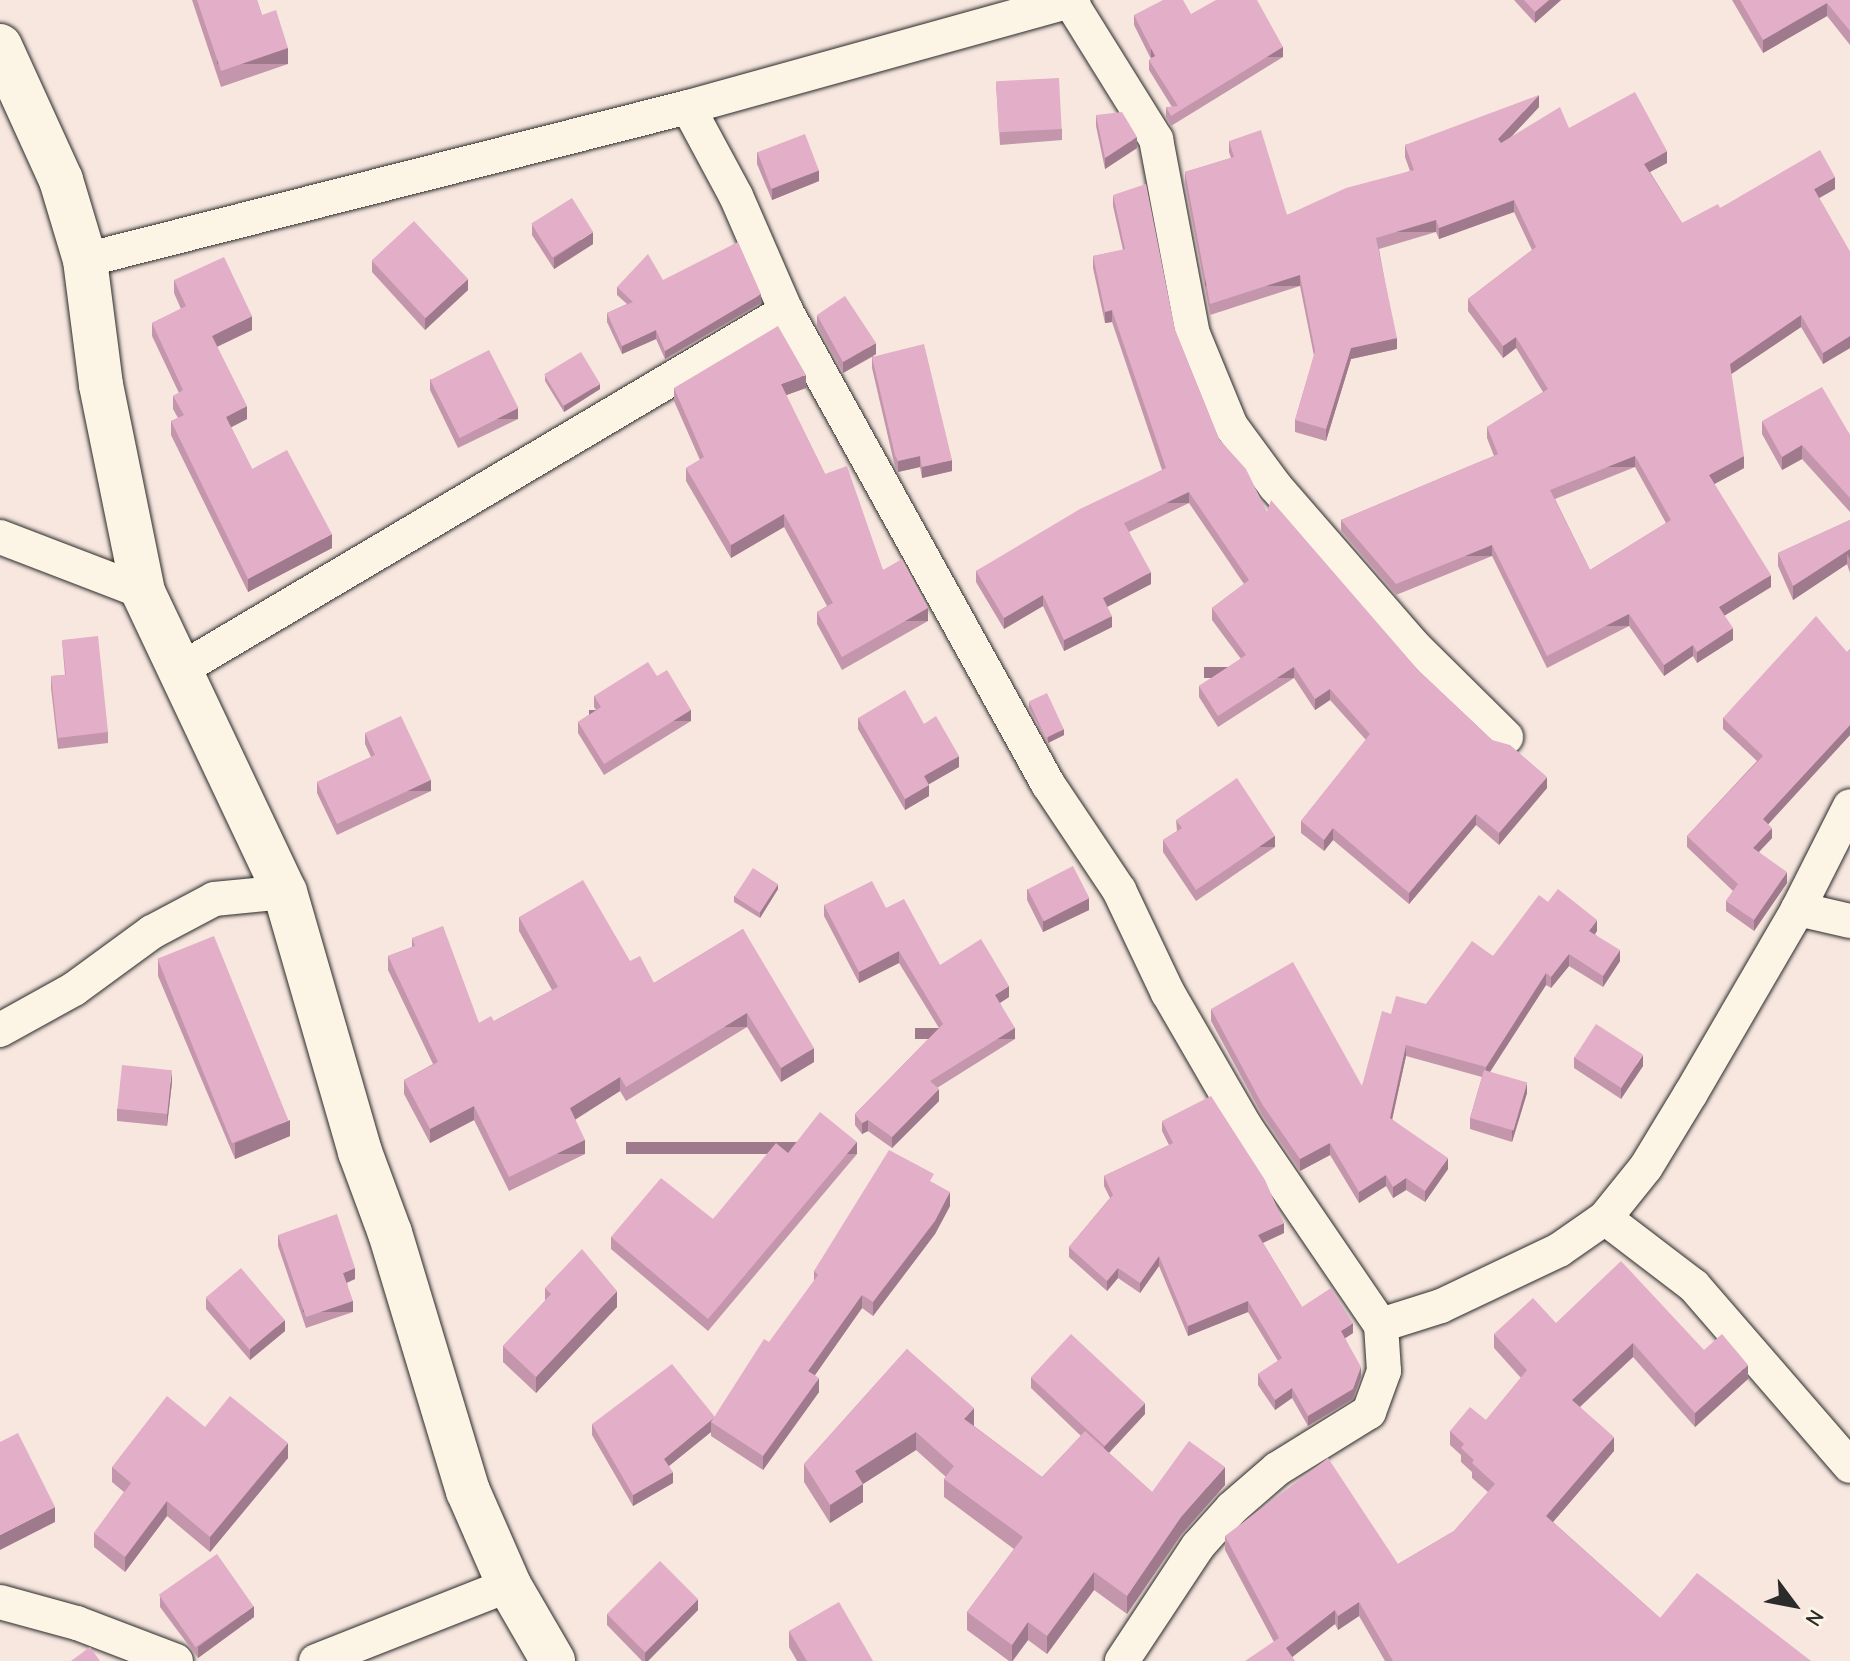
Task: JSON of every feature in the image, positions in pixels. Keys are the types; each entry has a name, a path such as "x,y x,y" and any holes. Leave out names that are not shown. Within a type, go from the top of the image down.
{"street":[{"path":"85,260 688,107 982,13 1071,0 1156,139 1193,334 1231,426 1275,486 1403,634 1506,737"},
{"path":"0,46 61,180 85,260 101,385 143,592 285,892 414,1324 468,1491 509,1585 553,1661"},
{"path":"688,107 736,196 786,311 1048,784 1119,890 1168,993 1245,1126 1381,1325 1384,1371 1369,1412 1277,1469 1232,1508 1198,1546 1122,1661"},
{"path":"178,671 786,311"},
{"path":"0,537 143,592"},
{"path":"1381,1325 1441,1306 1559,1250 1605,1218 1646,1167 1798,909 1850,806"},
{"path":"0,1030 74,989 152,932 214,899 285,892"},
{"path":"1798,909 1850,921"},
{"path":"1605,1218 1694,1286 1850,1466"},
{"path":"316,1661 509,1585"},
{"path":"0,1602 77,1623 176,1661"}],"building":[{"path":"197,0 257,0 262,15 276,10 288,48 221,71"},
{"path":"1163,0 1183,0 1191,14 1216,0 1257,0 1283,47 1171,116 1166,107 1178,106 1149,60 1155,56 1134,15"},
{"path":"1524,0 1549,0 1535,12"},
{"path":"1740,0 1850,0 1850,31 1827,3 1763,40"},
{"path":"1059,78 1062,129 999,132 996,81"},
{"path":"1635,92 1667,151 1644,164 1682,223 1718,204 1720,208 1820,150 1835,177 1814,189 1850,252 1850,336 1823,353 1801,315 1730,364 1744,456 1709,475 1771,575 1719,607 1733,628 1697,652 1693,645 1664,665 1629,614 1547,656 1492,545 1396,584 1341,520 1498,454 1487,427 1548,389 1516,337 1503,346 1468,299 1536,247 1514,200 1439,228 1436,220 1376,238 1397,338 1351,348 1326,429 1295,420 1315,351 1300,275 1210,304 1185,172 1234,157 1229,141 1261,130 1287,215 1346,188 1414,170 1405,145 1539,95 1498,139 1501,143 1560,107 1569,128","holes":["1635,456 1671,520 1590,570 1550,490"]},
{"path":"1122,112 1137,137 1105,158 1096,115"},
{"path":"805,134 819,170 771,189 757,152"},
{"path":"1146,184 1175,330 1219,439 1246,469 1267,512 1271,500 1419,671 1492,740 1510,745 1547,777 1499,833 1476,814 1409,893 1333,828 1324,840 1301,821 1370,734 1330,689 1315,699 1294,667 1218,716 1199,686 1246,655 1212,608 1249,580 1189,492 1124,523 1151,572 1103,598 1112,616 1064,640 1043,595 1004,618 976,571 1080,509 1166,468 1112,310 1105,312 1093,256 1125,249 1113,195"},
{"path":"572,198 593,232 552,257 531,223"},
{"path":"414,221 468,279 425,318 372,261"},
{"path":"738,242 761,294 665,351 656,330 622,346 607,313 633,302 617,287 648,254 663,280"},
{"path":"224,257 252,316 212,336 247,406 226,417 252,469 287,450 332,534 248,579 171,421 184,415 173,396 183,390 152,323 186,306 174,280"},
{"path":"845,296 876,343 843,362 817,315"},
{"path":"778,326 806,375 781,384 825,474 847,466 883,570 902,559 928,608 842,657 817,612 833,603 784,514 731,545 686,468 704,457 674,388"},
{"path":"924,344 952,460 922,467 920,456 898,461 895,455 872,357"},
{"path":"489,350 519,408 460,438 430,380"},
{"path":"581,352 600,384 563,406 544,374"},
{"path":"1822,387 1850,435 1850,498 1802,445 1782,457 1762,421"},
{"path":"1850,520 1850,549 1793,586 1778,553"},
{"path":"1816,616 1847,652 1850,649 1850,725 1763,819 1772,828 1753,848 1787,872 1754,920 1726,901 1738,884 1687,836 1763,756 1723,718"},
{"path":"98,636 108,732 58,738 51,676 66,675 62,640"},
{"path":"648,662 657,676 667,670 691,710 604,764 578,722 601,707 594,696"},
{"path":"905,690 924,724 936,716 959,756 924,776 929,785 905,799 858,718"},
{"path":"1047,693 1064,729 1046,738 1029,701"},
{"path":"401,716 431,780 337,824 317,782 375,755 365,733"},
{"path":"1237,778 1275,836 1196,890 1163,840 1182,828 1176,820"},
{"path":"1073,866 1089,898 1044,921 1028,889"},
{"path":"753,868 778,884 760,913 734,897"},
{"path":"583,880 630,961 640,956 654,983 743,929 814,1048 781,1068 747,1013 626,1087 620,1077 570,1108 585,1140 509,1177 474,1106 430,1129 404,1080 438,1062 388,956 415,946 412,938 443,926 479,1023 491,1016 494,1021 558,987 519,917"},
{"path":"872,881 886,908 904,899 940,965 981,939 1009,986 995,995 1015,1028 930,1081 939,1089 892,1137 868,1120 862,1123 855,1114 943,1024 899,951 859,972 824,905"},
{"path":"1558,889 1597,920 1589,931 1620,950 1603,976 1569,954 1551,977 1546,973 1486,1067 1406,1045 1390,1118 1448,1158 1425,1191 1406,1178 1393,1187 1386,1175 1359,1192 1330,1143 1300,1159 1262,1104 1211,1009 1293,962 1362,1086 1382,1011 1391,1014 1396,996 1426,1004 1472,941 1493,956 1539,895 1548,902"},
{"path":"214,936 289,1121 232,1143 157,959"},
{"path":"1596,1024 1643,1054 1621,1088 1574,1058"},
{"path":"122,1065 172,1070 167,1114 117,1109"},
{"path":"1484,1070 1527,1082 1513,1130 1470,1118"},
{"path":"1211,1096 1265,1180 1284,1223 1258,1235 1302,1307 1331,1288 1353,1323 1341,1331 1361,1367 1353,1389 1308,1416 1292,1388 1275,1400 1258,1374 1282,1358 1248,1301 1188,1326 1159,1256 1140,1283 1118,1268 1107,1281 1069,1247 1113,1195 1104,1176 1173,1143 1162,1121"},
{"path":"820,1112 857,1142 708,1319 611,1237 661,1178 713,1219 776,1143 788,1153"},
{"path":"889,1150 934,1174 930,1181 950,1192 935,1221 873,1302 862,1295 808,1371 819,1378 763,1456 711,1422 764,1339 769,1342 818,1275 814,1271"},
{"path":"337,1214 355,1268 343,1273 353,1301 306,1317 278,1235"},
{"path":"582,1249 617,1291 536,1377 503,1346 551,1294 545,1288"},
{"path":"1621,1261 1704,1350 1722,1334 1748,1365 1695,1413 1633,1343 1572,1400 1614,1437 1546,1516 1660,1618 1697,1573 1811,1661 1393,1661 1359,1602 1338,1616 1335,1610 1286,1648 1295,1661 1245,1661 1279,1638 1225,1536 1328,1458 1398,1564 1454,1531 1495,1484 1472,1463 1474,1460 1461,1448 1464,1444 1450,1431 1470,1407 1486,1420 1527,1370 1494,1334 1533,1298 1556,1323"},
{"path":"241,1268 285,1320 249,1350 206,1298"},
{"path":"1071,1334 1145,1403 1105,1446 1031,1377"},
{"path":"907,1349 974,1408 964,1419 1042,1477 1085,1431 1152,1492 1189,1441 1225,1467 1181,1517 1127,1596 1094,1572 1047,1636 1028,1622 1012,1645 967,1612 1023,1537 944,1479 954,1466 916,1432 855,1471 863,1484 830,1505 804,1464"},
{"path":"672,1364 715,1417 664,1459 673,1472 633,1495 592,1424"},
{"path":"167,1396 205,1427 230,1396 288,1443 210,1537 167,1501 125,1557 94,1533 131,1483 112,1467"},
{"path":"18,1433 55,1507 0,1535 0,1442"},
{"path":"217,1554 254,1606 196,1647 159,1595"},
{"path":"660,1561 698,1599 645,1652 607,1614"},
{"path":"839,1602 873,1661 807,1661 789,1631"},
{"path":"90,1647 100,1661 71,1661"}]}
